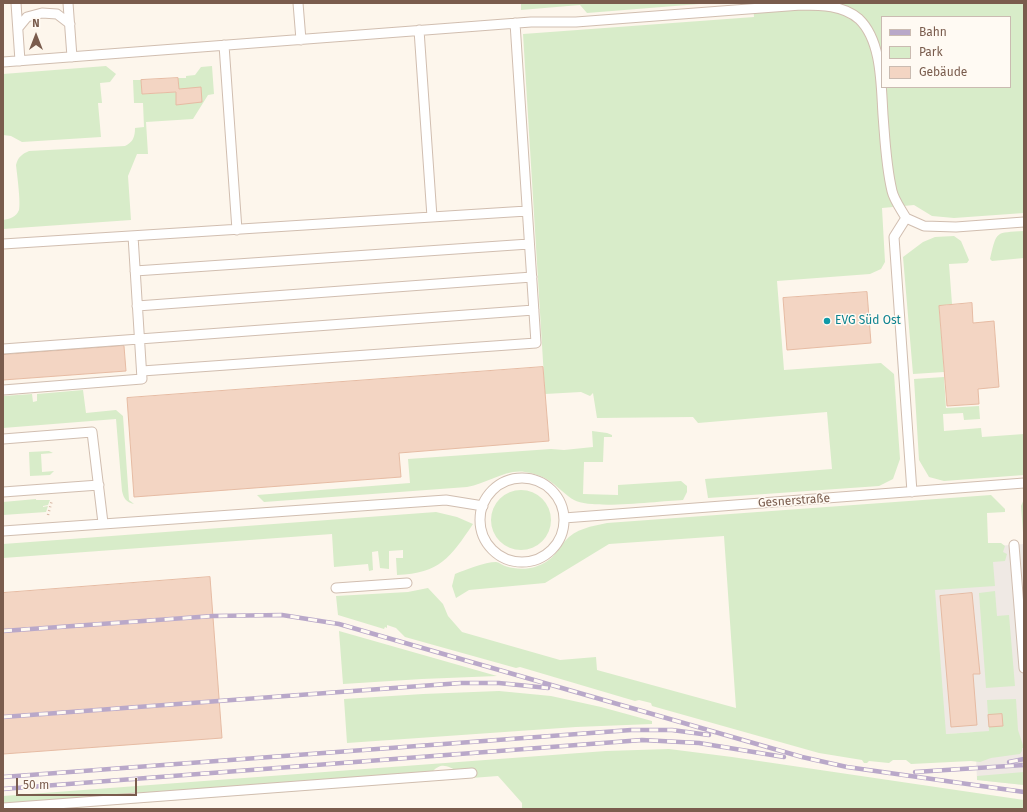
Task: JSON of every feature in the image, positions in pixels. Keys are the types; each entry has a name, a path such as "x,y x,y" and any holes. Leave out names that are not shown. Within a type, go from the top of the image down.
{"lane":[{"path":"16,3 20,61"},
{"path":"68,3 72,56"},
{"path":"298,3 301,40"},
{"path":"3,62 515,23 576,22 801,5 833,7 847,11 859,19 868,30 877,56 887,162 892,193 906,218 924,226 956,227 1024,222"},
{"path":"18,28 27,17 42,13 57,14 70,24"},
{"path":"3,390 142,375 536,342 515,23"},
{"path":"419,30 432,217"},
{"path":"224,45 237,230"},
{"path":"3,244 527,212"},
{"path":"906,218 894,237 912,492"},
{"path":"133,236 142,375"},
{"path":"135,271 529,244"},
{"path":"137,306 532,277"},
{"path":"3,349 534,310"},
{"path":"3,439 92,432 103,523"},
{"path":"525,478 536,480 554,492 562,507 564,518 561,538 550,552 534,561 522,562 512,561 497,554 488,546 481,530 480,521 486,499 494,489 513,479 525,478"},
{"name":"Gesnerstraße","path":"564,518 1024,483"},
{"path":"3,492 99,485"},
{"path":"3,531 446,500 483,506"},
{"path":"1014,545 1020,574 1024,668"},
{"path":"336,588 407,583"},
{"path":"3,808 472,773"}],"shaded area":[{"path":"1024,544 1024,785 977,780 975,732 917,736 903,553"}],"green space":[{"path":"521,3 712,3 587,13 580,5 521,10"},
{"path":"753,3 1024,3 1024,213 954,218 932,216 914,205 882,208 885,262 881,269 870,274 777,281 784,370 881,363 894,374 900,459 893,479 879,486 708,498 705,479 832,469 827,412 698,423 693,417 597,418 593,393 590,396 581,392 545,394 523,34 754,17"},
{"path":"106,66 116,74 110,82 100,83 102,103 98,103 101,137 22,142 11,136 3,135 3,74"},
{"path":"212,66 214,94 208,95 193,119 146,122 148,154 137,154 128,176 131,220 3,229 3,220 12,217 19,210 16,165 22,155 29,151 125,146 133,139 135,128 144,127 143,103 134,103 133,80 141,80 142,94 179,92 178,78 186,78 186,76 195,75 201,67"},
{"path":"1024,231 1024,258 992,261 990,259 994,243 999,235 1007,232"},
{"path":"954,236 961,241 969,260 967,263 949,264 952,304 939,306 944,372 913,374 903,257 923,242 935,237"},
{"path":"944,377 946,408 979,406 980,419 964,420 963,413 943,414 944,431 981,428 982,437 1024,434 1024,475 944,481 929,477 919,460 914,379"},
{"path":"83,390 86,413 116,410 123,416 129,500 134,504 126,500 122,491 116,419 3,428 3,396 32,394 33,402 37,401 37,394"},
{"path":"592,431 607,433 612,435 612,437 604,437 603,462 584,462 583,494 618,495 618,485 681,481 687,486 687,492 683,500 611,505 583,503 572,499 545,478 525,472 510,473 467,487 264,502 257,495 410,483 408,459 593,447"},
{"path":"49,451 53,453 41,454 42,472 54,471 50,475 30,476 29,452"},
{"path":"515,490 527,490 543,498 549,508 551,520 549,532 543,542 527,550 515,550 499,542 491,526 491,514 499,498"},
{"path":"991,495 1005,509 1005,512 987,513 988,543 1001,543 1005,546 1003,552 1007,554 1005,561 993,562 995,586 935,590 946,734 989,731 987,700 1016,699 1018,730 1024,748 1022,748 1020,754 991,758 980,762 971,761 911,764 906,760 893,760 889,763 869,761 864,763 862,760 819,753 652,706 651,703 639,700 635,701 520,667 516,668 405,637 396,628 387,625 387,628 385,627 384,629 338,615 336,596 408,592 428,588 443,604 448,616 462,632 560,660 596,657 597,670 736,708 724,536 609,544 545,583 469,590 456,598 452,586 455,574 475,566 491,562 497,562 505,566 527,569 541,565 556,553 569,537 584,529 607,523"},
{"path":"36,499 50,500 48,505 43,506 48,506 46,512 3,515 3,502"},
{"path":"1024,499 1024,546 1021,506"},
{"path":"436,512 457,517 473,524 450,555 442,562 424,571 412,574 397,575 396,558 403,558 403,550 389,551 389,569 380,568 378,551 372,552 373,570 369,571 368,564 334,567 332,534 3,558 3,544"},
{"path":"995,591 997,616 1009,615 1015,686 986,688 979,593"},
{"path":"339,631 497,676 343,684"},
{"path":"499,691 551,696 601,707 652,721 652,724 576,727 347,743 344,699"},
{"path":"669,749 1024,800 1024,809 522,809 522,803 498,776 60,809 27,809 458,771 445,766 439,767 432,772 3,805 3,796 606,751"},
{"path":"1024,772 1024,785 977,780 977,776"}],"building":[{"path":"178,78 179,89 201,87 202,102 176,105 176,92 142,94 141,80"},
{"name":"EVG Süd Ost","path":"867,292 871,343 787,350 783,298"},
{"path":"972,303 973,323 994,321 999,387 978,389 979,404 947,406 939,306"},
{"path":"124,346 126,371 3,380 3,355"},
{"path":"543,367 549,441 399,453 401,477 134,497 127,398"},
{"path":"210,577 222,738 3,754 3,593"},
{"path":"972,593 980,674 973,674 977,725 951,727 940,596"},
{"path":"1002,714 1003,726 989,727 988,715"}],"railway":[{"path":"3,631 213,616 282,615 339,624 802,757 847,767 1024,792"},
{"path":"3,717 461,683 499,683 548,688"},
{"path":"3,777 631,730 672,730 709,735"},
{"path":"3,789 642,740 699,743 784,757"},
{"path":"1009,762 1024,759"},
{"path":"915,772 1024,765"}],"place":[{"name":"EVG Süd Ost","path":"827,321"}]}
